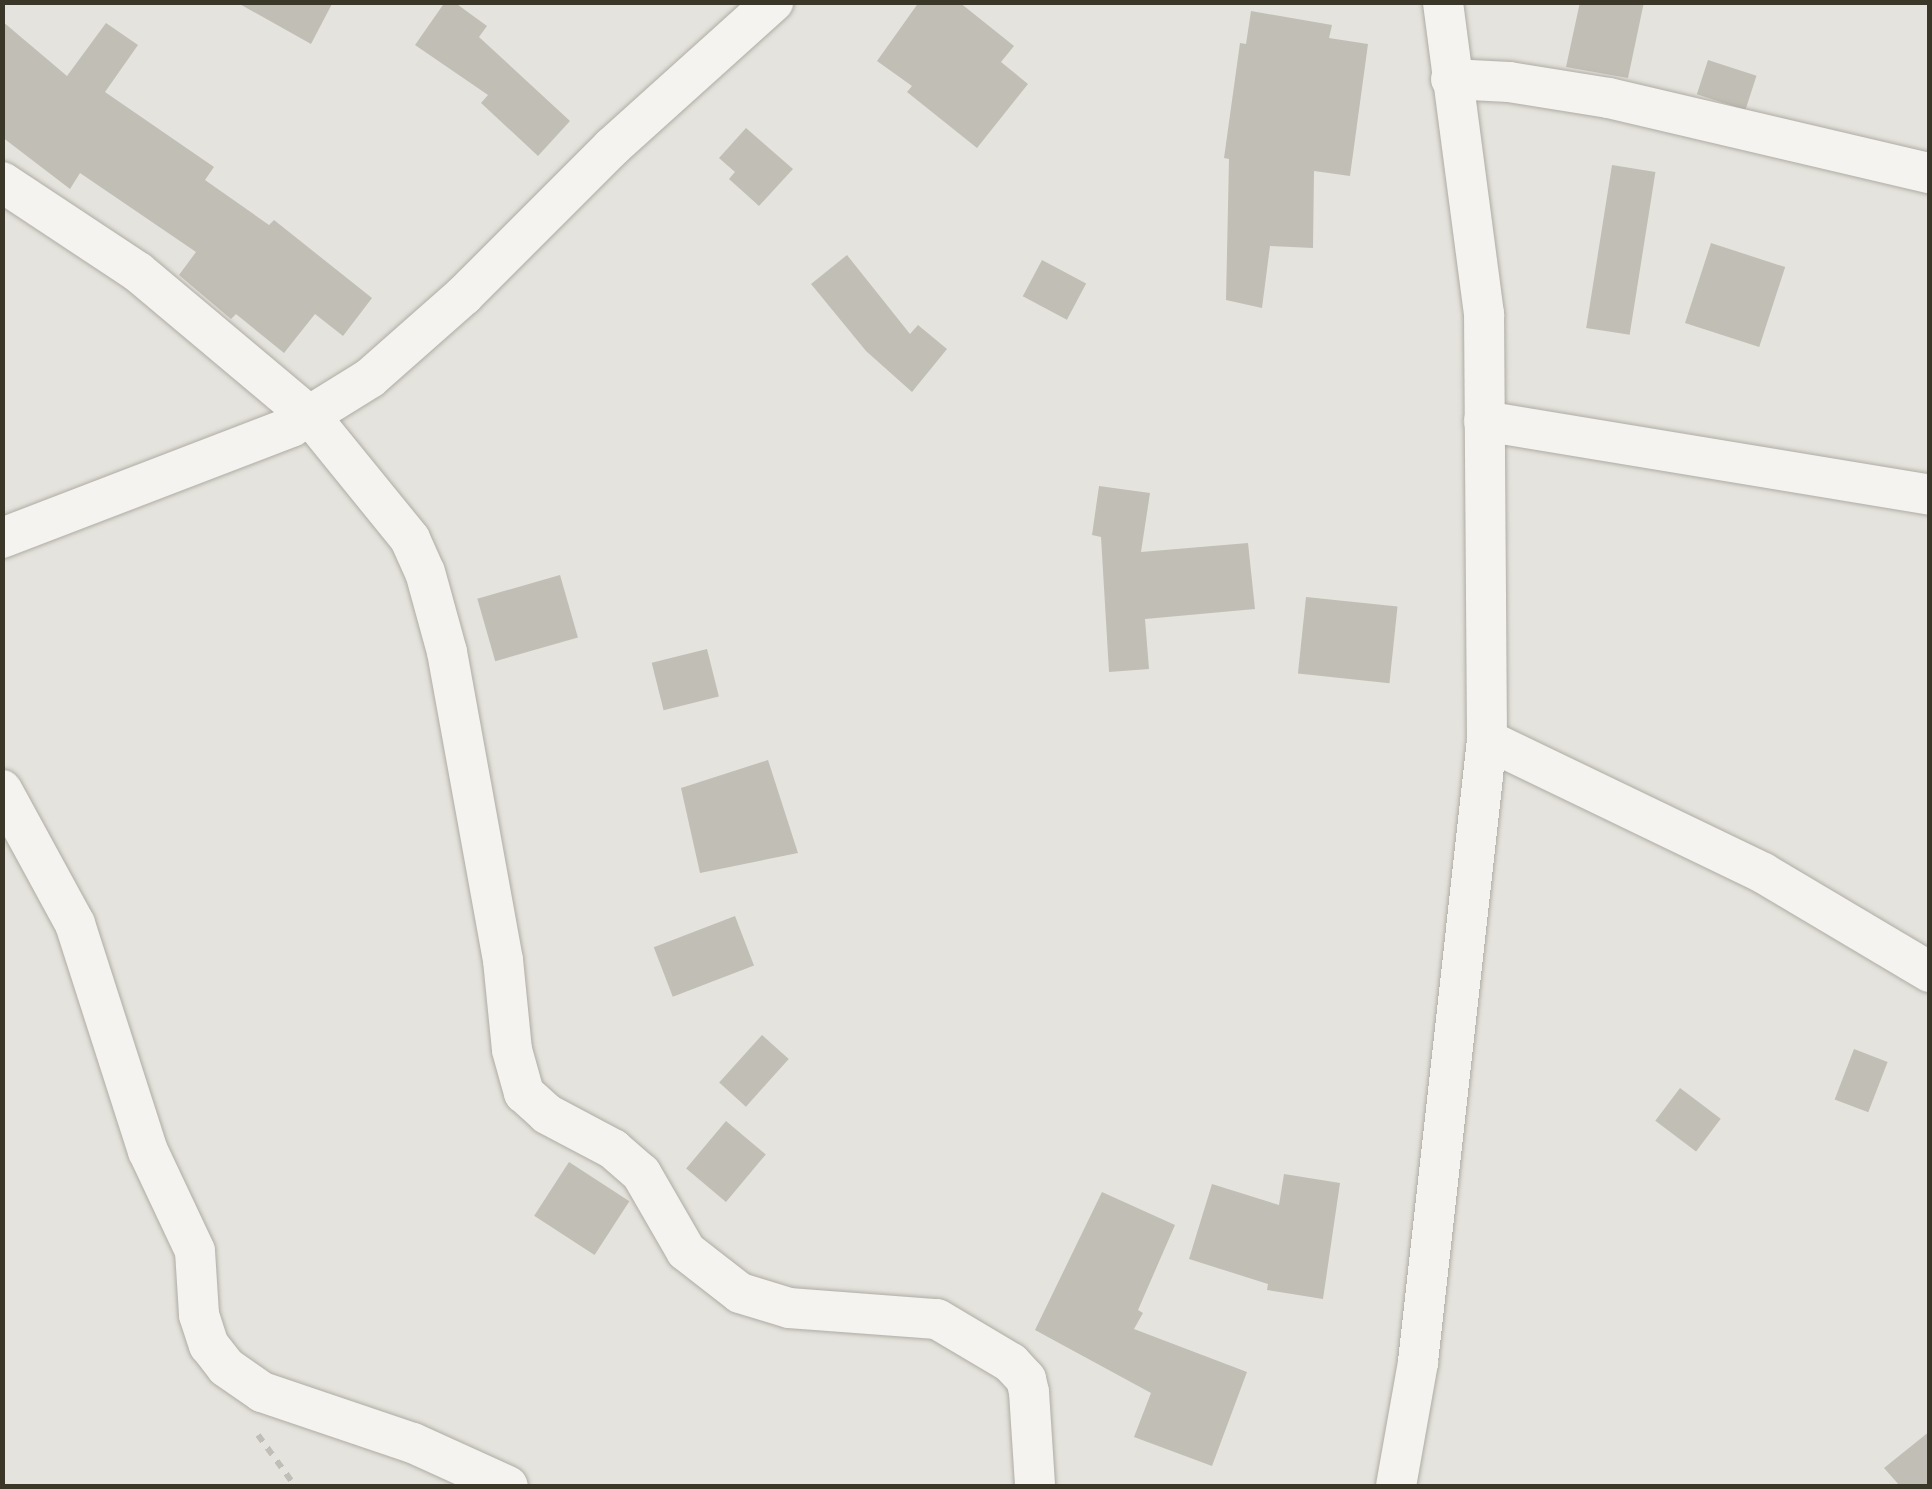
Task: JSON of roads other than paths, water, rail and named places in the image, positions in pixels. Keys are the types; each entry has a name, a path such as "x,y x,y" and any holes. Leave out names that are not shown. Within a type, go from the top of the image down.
{"street":[{"path":"2,538 199,465 311,417 414,342 612,147 773,2"},
{"path":"1396,1486 1418,1362 1487,740 1484,314 1443,2"},
{"path":"1450,78 1509,82 1609,98 1930,173"},
{"path":"2,182 138,272 311,417 410,539 436,606 502,960 512,1050 524,1093 547,1114 603,1142 641,1173 686,1251 740,1292 790,1308 938,1320 1010,1363 1026,1378 1029,1392 1035,1486"},
{"path":"1484,421 1930,495"},
{"path":"1487,740 1763,873 1930,972"},
{"path":"2,790 75,924 148,1151 196,1251 199,1315 209,1345 226,1366 262,1392 412,1443 508,1486"}]}
